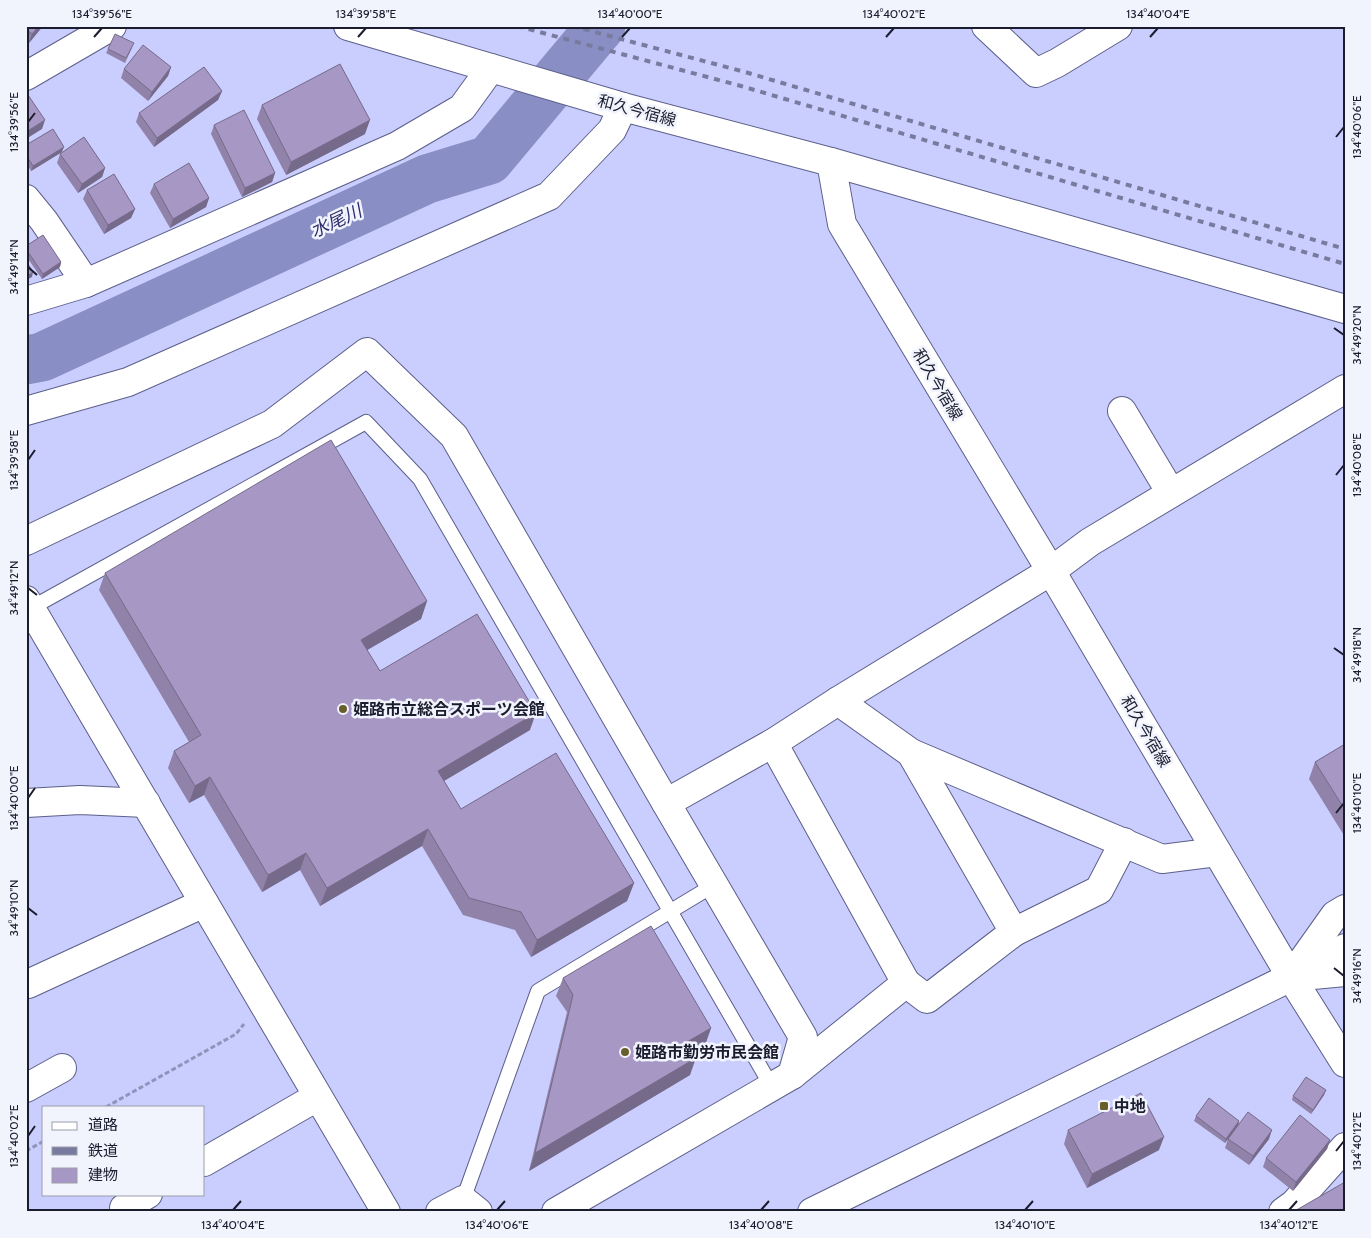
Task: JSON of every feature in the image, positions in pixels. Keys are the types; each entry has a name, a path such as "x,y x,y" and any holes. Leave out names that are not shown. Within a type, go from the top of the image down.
{"street":[{"path":"26,76 112,26"},
{"name":"和久今宿線","path":"348,26 623,107 831,162 842,224 1051,571 1291,977 1345,1063"},
{"path":"986,26 1036,73 1057,63 1118,26"},
{"path":"26,301 86,283 397,146 462,108 491,68"},
{"path":"26,412 128,382 549,196 612,130 623,107"},
{"path":"831,162 1345,309"},
{"path":"26,199 44,221 86,283"},
{"path":"26,540 272,424 367,352 454,436 803,1037 782,1081"},
{"path":"666,804 773,743 1051,571 1090,542 1345,389"},
{"path":"1122,411 1171,493"},
{"path":"29,604 386,1212"},
{"path":"838,702 911,753 1162,859 1218,852"},
{"path":"773,743 906,983 927,999 1014,932 1099,890 1124,842"},
{"path":"911,753 1014,932"},
{"path":"26,803 80,800 146,804"},
{"path":"28,984 204,903"},
{"path":"1291,977 1335,915 1345,909"},
{"path":"812,1212 1291,977 1345,948"},
{"path":"1291,977 1345,972"},
{"path":"556,1212 782,1081 906,983"},
{"path":"26,1088 62,1068"},
{"path":"205,1161 317,1097"},
{"path":"1283,1212 1294,1204 1345,1147"},
{"path":"124,1208 145,1196"}],"lane":[{"path":"29,604 366,422 420,479 670,912 782,1081"},
{"path":"461,1208 538,991 714,885"}],"path":[{"path":"108,1106 236,1034 262,1001"},
{"path":"26,1151 42,1142"}],"building":[{"path":"26,26 39,26 32,34 26,29"},
{"path":"115,34 134,43 126,58 108,49"},
{"path":"143,45 171,67 152,92 124,69"},
{"path":"340,64 370,120 291,162 262,105"},
{"path":"204,67 222,91 157,138 139,113"},
{"path":"26,92 45,120 26,132"},
{"path":"244,110 275,173 245,188 214,125"},
{"path":"53,129 64,147 33,166 26,155 26,145"},
{"path":"84,137 105,168 82,184 60,154"},
{"path":"189,163 209,198 173,219 154,184"},
{"path":"114,174 135,209 108,225 87,190"},
{"path":"43,235 61,262 43,274 26,249 26,246"},
{"path":"26,261 33,272 26,277"},
{"name":"姫路市立総合スポーツ会館","path":"331,440 427,601 361,640 380,671 477,614 536,713 438,771 461,809 556,753 634,883 537,940 521,912 469,898 428,829 327,888 306,853 268,875 210,777 195,786 174,751 201,735 105,573"},
{"path":"1345,744 1345,810 1315,762"},
{"name":"姫路市勤労市民会館","path":"651,926 711,1028 687,1042 696,1058 535,1153 573,995 563,978"},
{"path":"1306,1077 1326,1090 1313,1110 1293,1096"},
{"path":"1141,1093 1164,1137 1092,1174 1068,1130"},
{"path":"1209,1098 1239,1121 1226,1139 1196,1116"},
{"path":"1248,1112 1272,1130 1253,1156 1228,1139"},
{"path":"1300,1115 1330,1140 1296,1182 1266,1158"},
{"path":"1345,1182 1345,1212 1293,1212"}],"waterway":[{"name":"水尾川","path":"26,360 42,357 427,179 489,160 601,26"}],"railway":[{"path":"517,26 741,86 1345,264"},
{"path":"572,26 745,72 1345,249"}],"place":[{"name":"姫路市立総合スポーツ会館","path":"343,709"},
{"name":"姫路市勤労市民会館","path":"625,1052"},
{"name":"中地","path":"1104,1106"}]}
